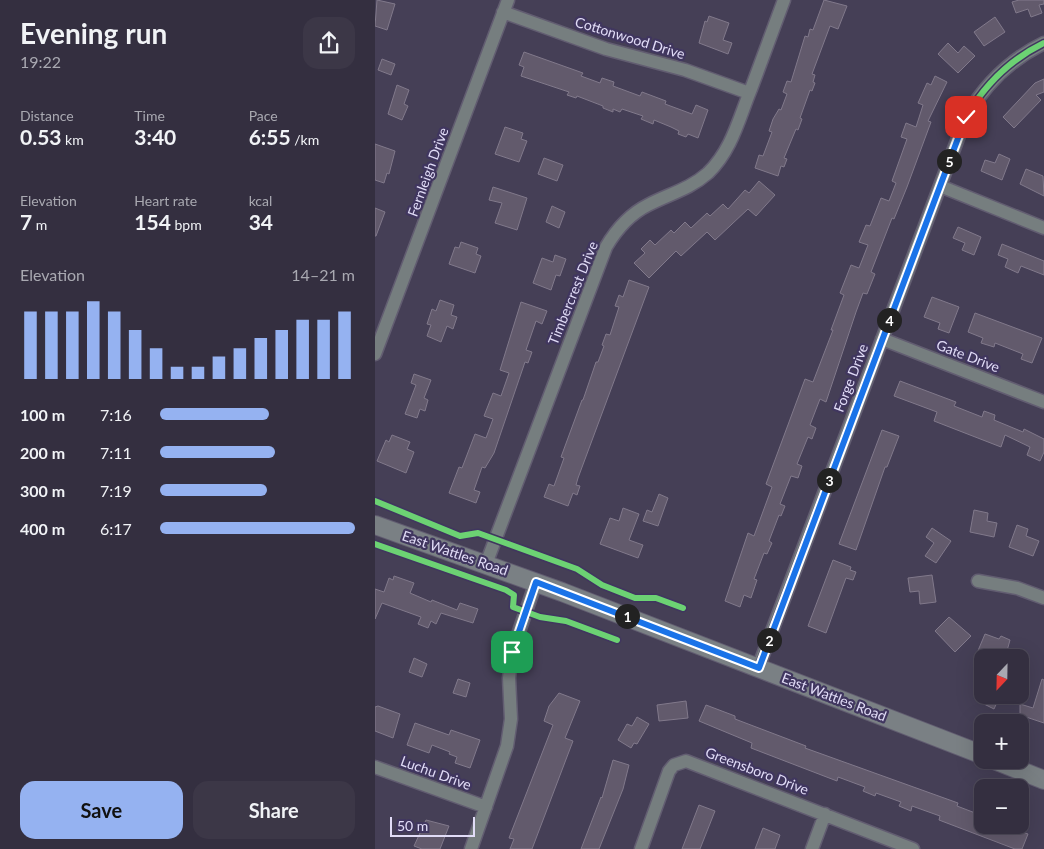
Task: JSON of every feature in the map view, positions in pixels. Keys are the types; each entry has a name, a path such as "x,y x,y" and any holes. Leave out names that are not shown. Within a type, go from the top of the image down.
{"main road":[{"name":"East Wattles Road","path":"375,525 536,582 974,752"},
{"path":"1016,769 1044,780"}],"street":[{"name":"Timbercrest Drive","path":"486,564 606,247 614,234 647,205 687,188 710,171 731,141 784,0"},
{"name":"Cottonwood Drive","path":"506,6 606,49 685,70 749,93"},
{"name":"Fernleigh Drive","path":"375,354 506,6"},
{"name":"Forge Drive","path":"759,668 966,117 983,90 1012,62 1044,44"},
{"path":"939,186 1044,228"},
{"name":"Gate Drive","path":"882,340 1044,402"},
{"path":"978,581 1017,588 1044,598"},
{"path":"471,849 503,759 510,733 509,678 512,652 536,582"},
{"name":"Greensboro Drive","path":"641,849 669,771 679,762 692,762 913,849"},
{"name":"Luchu Drive","path":"375,767 486,807"},
{"path":"812,849 825,814"}],"building":[{"path":"377,0 395,4 387,30 375,26"},
{"path":"824,0 847,6 838,29 830,26 812,74 815,75 813,82 815,83 812,91 810,90 800,118 802,119 798,130 796,129 784,158 787,159 784,167 781,166 778,176 755,168 759,155 763,156 772,132 769,131 773,119 779,109 781,110 787,94 783,92 787,81 791,82 805,36 808,37 810,29 813,30"},
{"path":"1019,0 1044,0 1044,4 1039,5 1042,13 1031,17 1028,9 1016,13 1012,2"},
{"path":"709,16 729,23 723,40 732,43 728,54 699,43 705,21 707,22"},
{"path":"995,17 1005,32 984,46 974,32"},
{"path":"948,43 958,53 964,46 975,56 958,73 938,54"},
{"path":"524,52 583,73 581,76 600,83 602,78 614,82 613,86 640,96 642,92 666,101 665,104 692,114 696,105 708,110 698,138 688,134 686,137 678,134 679,131 671,127 654,120 653,124 641,119 643,116 622,109 620,112 613,109 613,112 577,96 576,98 567,95 569,92 521,76 524,67 519,65"},
{"path":"382,59 395,64 391,75 378,70"},
{"path":"935,76 947,82 928,121 931,122 907,187 894,219 892,218 871,272 875,274 867,294 863,293 826,402 820,399 810,425 816,428 812,439 808,437 797,464 802,466 798,478 791,476 780,504 785,506 781,516 779,515 769,541 772,543 767,554 764,553 754,579 757,580 751,598 744,595 740,607 725,601 748,533 754,536 772,487 766,484 805,379 813,382 833,330 831,330 844,295 840,293 851,265 859,268 868,245 859,242 866,225 870,226 881,198 889,201 896,183 892,181 907,139 901,137 906,123 916,127 923,105 918,103 927,83 931,85"},
{"path":"1044,79 1044,92 1036,95 1041,100 1014,128 1003,117 1035,83"},
{"path":"397,85 409,90 404,104 408,106 402,120 388,114"},
{"path":"505,127 523,133 521,139 527,141 519,162 495,154"},
{"path":"375,144 395,151 389,174 387,173 384,183 375,180"},
{"path":"999,154 1010,159 1002,180 981,171 985,160 995,163"},
{"path":"544,158 563,165 557,181 538,174"},
{"path":"1026,169 1043,176 1044,196 1020,184"},
{"path":"759,181 775,195 756,216 748,209 715,240 707,232 681,256 676,251 649,278 634,263 645,253 641,249 650,240 655,245 671,230 674,233 685,222 691,228 707,213 710,216 723,204 728,209 745,190 749,193"},
{"path":"493,187 527,198 517,230 495,223 502,203 489,200"},
{"path":"552,206 565,212 559,228 546,222"},
{"path":"375,208 385,212 376,236 375,236"},
{"path":"958,227 981,237 974,255 962,250 965,243 953,238"},
{"path":"461,242 478,248 476,254 481,256 475,273 449,264 455,247 459,248"},
{"path":"1002,244 1044,261 1044,275 1021,266 1018,273 1005,267 1008,259 998,255"},
{"path":"555,255 566,259 560,276 556,275 551,290 533,283 542,258 553,262"},
{"path":"629,280 649,287 578,478 576,485 580,486 577,495 573,493 568,506 544,497 549,484 554,486 564,458 561,457 596,362 598,362 604,346 602,345 606,334 610,335 619,307 615,306 619,295 623,297"},
{"path":"932,297 959,307 949,333 938,329 940,323 924,317"},
{"path":"440,300 454,305 451,315 457,317 453,329 447,326 441,342 427,336 431,325 427,324 432,309 436,311"},
{"path":"521,302 547,311 542,324 536,321 526,350 532,352 528,363 525,362 494,453 485,468 482,467 474,490 480,492 476,503 449,493 459,467 462,468 475,434 486,438 493,419 484,416 493,393 501,396 509,373 500,370"},
{"path":"975,313 1042,338 1032,363 1021,359 1023,354 995,343 994,347 981,343 983,338 968,332"},
{"path":"414,374 431,380 424,398 428,400 425,411 420,409 417,418 405,414 416,385 411,383"},
{"path":"900,381 956,402 954,406 982,417 984,411 995,415 994,420 1023,432 1024,429 1044,439 1044,452 1040,461 1027,455 1030,447 1005,435 1001,447 934,421 937,412 894,396"},
{"path":"882,430 899,436 887,467 885,467 856,550 839,544"},
{"path":"392,435 410,442 407,449 414,452 406,473 377,461 386,440 389,442"},
{"path":"659,494 668,498 658,526 643,521 647,510 652,512"},
{"path":"623,508 639,514 629,540 643,545 638,558 600,544 610,518 619,521"},
{"path":"974,510 988,513 987,521 997,523 994,537 970,532"},
{"path":"1017,525 1028,529 1026,536 1039,541 1033,556 1009,547"},
{"path":"932,528 951,541 936,563 925,556 934,543 926,537"},
{"path":"833,560 851,567 850,570 856,572 853,580 846,578 826,633 808,626"},
{"path":"932,575 936,602 920,604 919,591 910,592 908,578"},
{"path":"394,576 414,583 410,593 431,602 432,600 457,610 460,603 478,609 473,623 441,613 436,624 431,621 428,628 418,624 421,617 382,603 375,619 375,589 384,592 389,578 393,580"},
{"path":"949,617 971,636 955,652 935,631"},
{"path":"985,634 999,639 1001,636 1010,640 1008,649 979,649"},
{"path":"414,658 427,664 422,677 409,672"},
{"path":"458,679 470,683 466,697 453,693"},
{"path":"1042,679 1044,680 1044,723 1029,718 1029,714 1020,714 1020,704 1033,708"},
{"path":"559,693 580,701 565,738 573,741 532,849 510,849 514,839 509,838 553,725 544,721 549,706"},
{"path":"686,701 688,718 659,721 657,705"},
{"path":"984,704 996,704 994,709"},
{"path":"706,705 735,716 735,719 806,746 805,748 958,803 957,806 974,813 974,833 939,820 940,816 912,806 911,811 899,806 901,802 876,793 875,796 863,791 865,787 838,777 837,781 751,748 752,743 699,721"},
{"path":"378,706 400,714 393,738 375,731 375,707"},
{"path":"637,717 649,724 637,744 634,743 631,748 618,740 627,724 632,726"},
{"path":"415,723 449,735 451,730 480,740 470,768 455,763 457,757 432,745 429,753 407,745"},
{"path":"613,760 629,765 623,789 599,849 581,849 602,798"},
{"path":"699,805 715,811 700,849 682,849"},
{"path":"426,820 449,826 440,849 422,849 414,846"},
{"path":"763,828 780,835 775,849 755,849"},
{"path":"976,834 1028,834 1022,849 1015,849"}],"cycle path":[{"path":"758,668 966,117 981,94 999,74 1020,57 1044,43"},
{"path":"375,501 460,536 478,533 577,569 602,585 635,598 656,598 683,608"},
{"path":"375,544 506,590 514,595 513,607 540,617 566,621 617,640"}],"route":[{"path":"512,652 536,582 759,668 966,117"}]}
